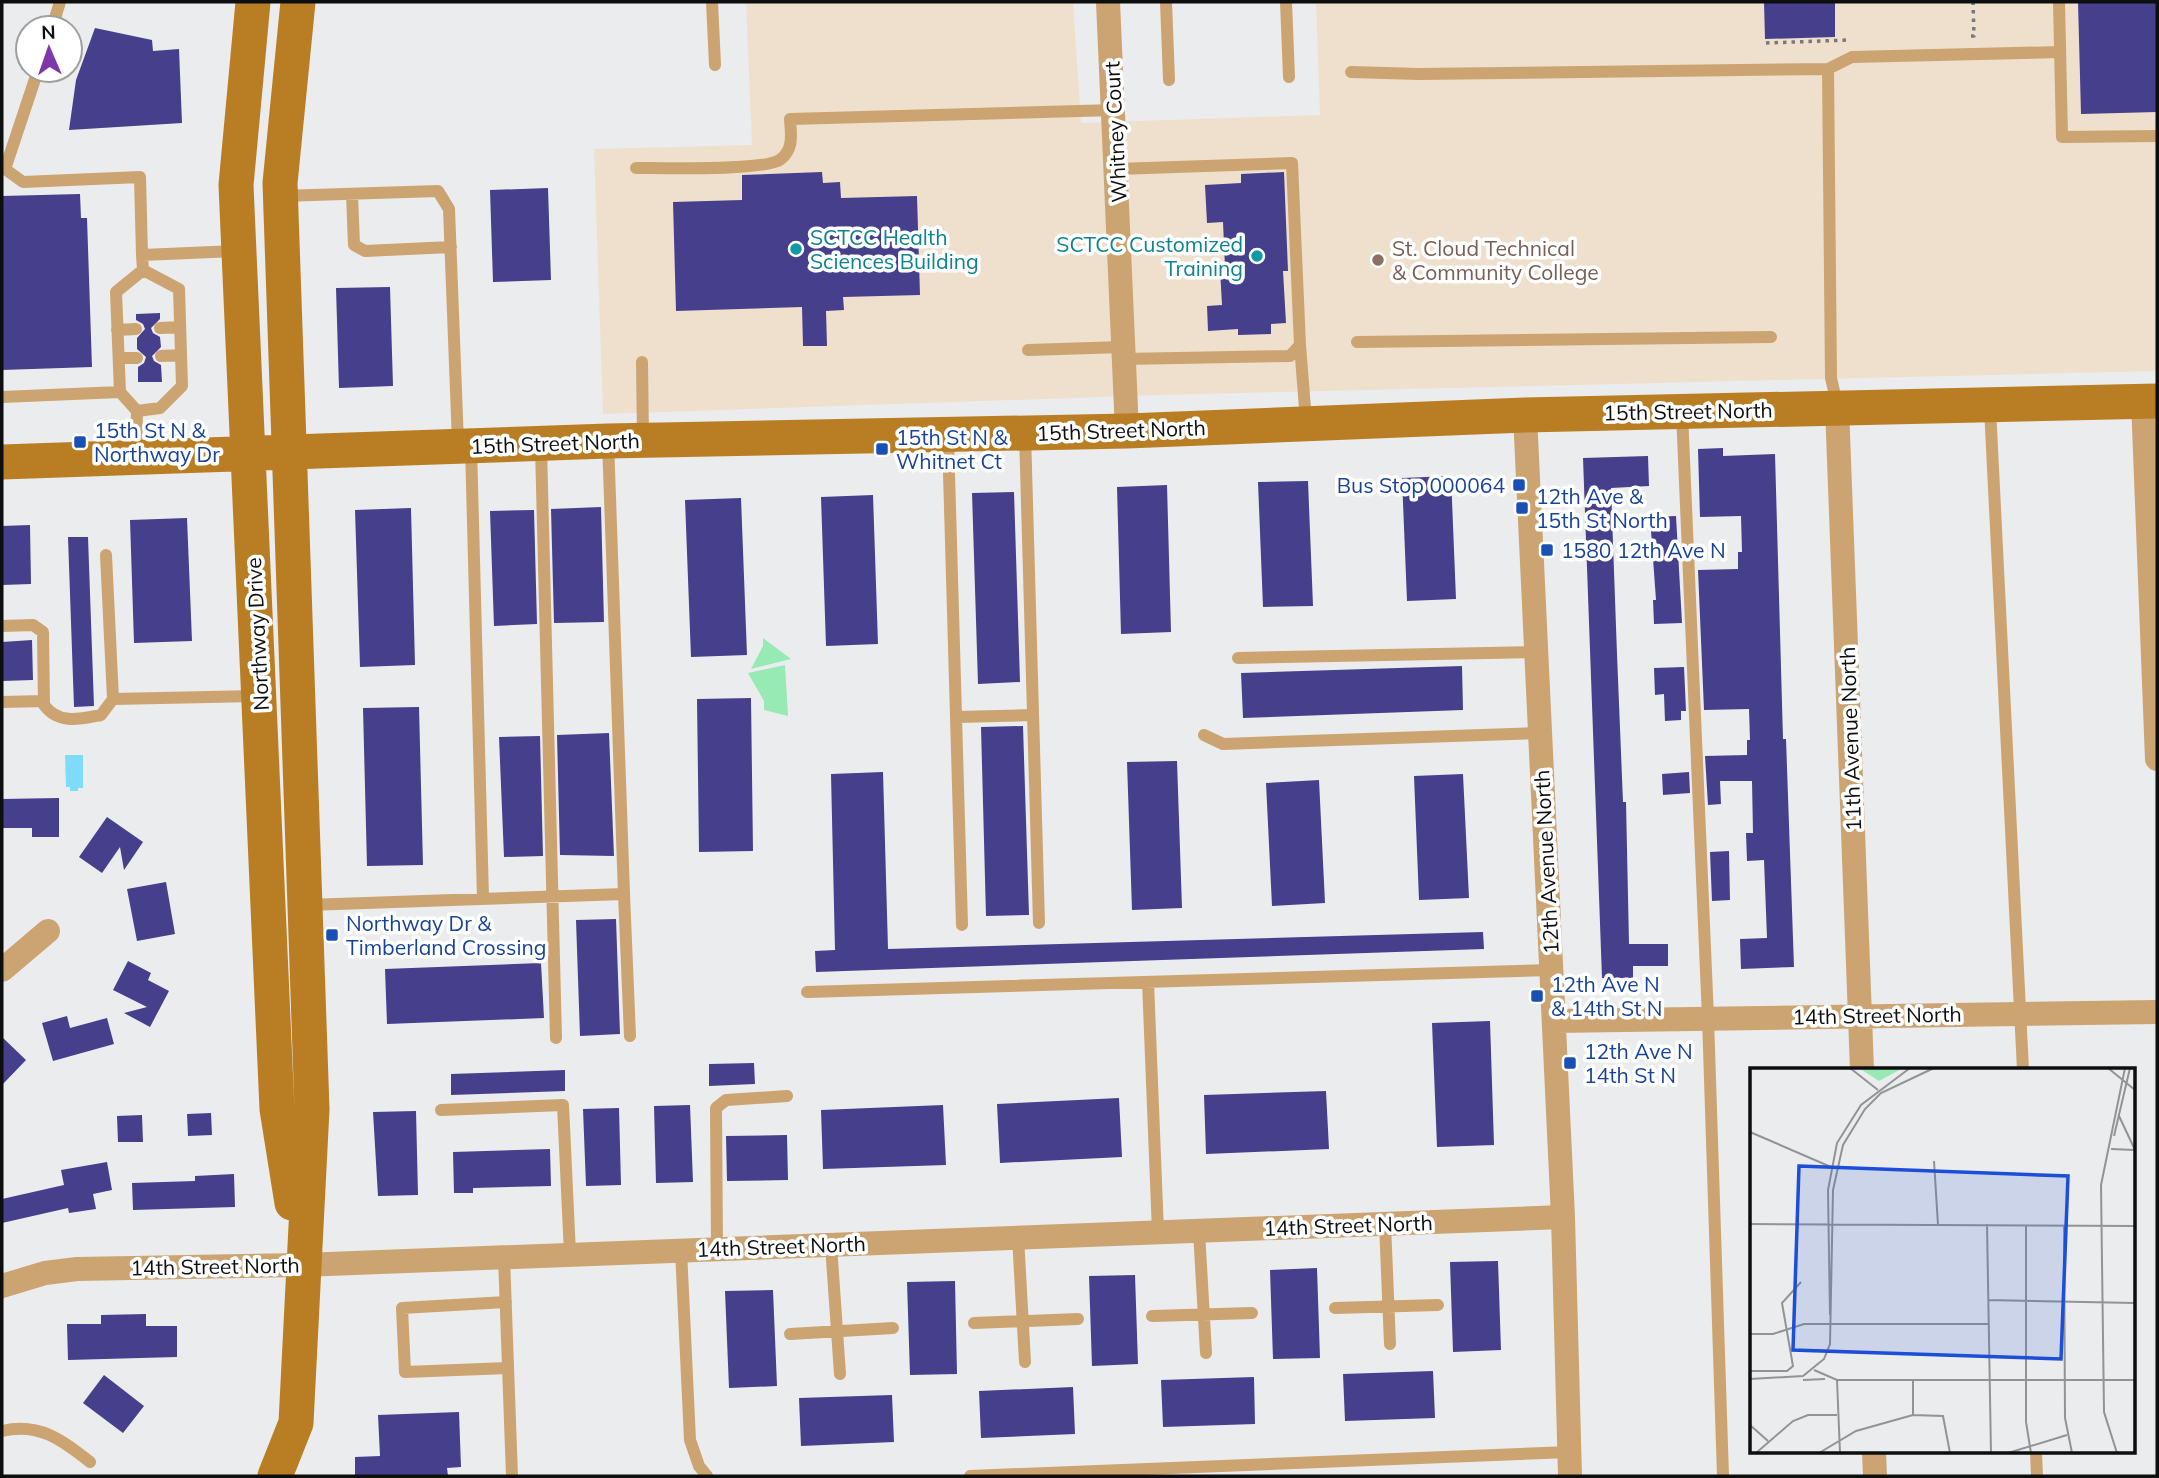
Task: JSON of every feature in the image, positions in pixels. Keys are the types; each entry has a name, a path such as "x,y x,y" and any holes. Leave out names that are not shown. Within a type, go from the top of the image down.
{"street":[{"name":"Northway Drive","path":"253,2 236,185 277,1109 302,1265"},
{"name":"Northway Drive","path":"275,1476 296,1423 312,1109 281,196 298,2"},
{"name":"Whitney Court","path":"1108,2 1115,110 1127,431"},
{"name":"15th Street North","path":"2,463 464,445 1127,431 1525,415 2150,401"},
{"path":"2150,401 2157,759"},
{"name":"11th Avenue North","path":"1838,407 1862,1068"},
{"name":"12th Avenue North","path":"1525,415 1563,1217 1570,1464"},
{"path":"2,970 48,931"},
{"name":"14th Street North","path":"1554,1021 2157,1012"},
{"name":"14th Street North","path":"2,1286 45,1273 77,1269 302,1265 1563,1217"},
{"path":"1874,1454 1875,1476"}],"lane":[{"path":"712,2 715,65"},
{"path":"1166,2 1170,80"},
{"path":"1286,2 1289,77"},
{"path":"2059,2 2062,136 2157,136"},
{"path":"1352,72 1419,74 1828,69 1852,57 2060,52"},
{"path":"1828,69 1831,378 1838,407"},
{"path":"33,84 3,169 23,182 140,177 143,270"},
{"path":"636,169 758,166 779,161 791,146 790,119 1115,110"},
{"path":"1117,169 1292,163 1306,424"},
{"path":"281,196 438,191 449,209 464,445 483,898"},
{"path":"352,194 354,245 365,251 451,247"},
{"path":"142,255 239,250"},
{"path":"137,411 160,408 182,386 179,289 143,270"},
{"path":"136,457 137,411 120,392 116,292 143,270"},
{"path":"160,328 180,327"},
{"path":"117,330 136,330"},
{"path":"1357,342 1771,337"},
{"path":"1028,350 1290,356 1300,345"},
{"path":"161,356 181,355"},
{"path":"119,358 137,358"},
{"path":"642,362 643,440"},
{"path":"2,397 120,392"},
{"path":"1990,404 2023,1068"},
{"path":"1682,411 1708,1018 1723,1476"},
{"path":"1025,433 1039,923"},
{"path":"947,434 962,925"},
{"path":"608,441 631,1036"},
{"path":"541,443 556,1038"},
{"path":"2,626 33,625 43,632 44,701 51,715 72,721 102,715 113,699 106,555"},
{"path":"1238,658 1536,652"},
{"path":"113,699 260,695"},
{"path":"2,702 44,701"},
{"path":"957,717 1033,715"},
{"path":"1205,735 1223,744 1540,733"},
{"path":"305,905 624,894"},
{"path":"807,992 1551,970"},
{"path":"1148,982 1158,1232"},
{"path":"717,1249 716,1108 726,1100 786,1096"},
{"path":"441,1110 563,1105 570,1254"},
{"path":"1385,1224 1390,1344"},
{"path":"1199,1231 1206,1353"},
{"path":"1018,1237 1026,1362"},
{"path":"831,1245 840,1374"},
{"path":"681,1250 691,1440 699,1466 707,1476"},
{"path":"504,1257 512,1476"},
{"path":"506,1302 402,1308 405,1372 508,1368"},
{"path":"1335,1308 1438,1305"},
{"path":"1152,1316 1252,1313"},
{"path":"974,1323 1078,1319"},
{"path":"790,1334 894,1328"},
{"path":"2,1431 42,1430 58,1436 90,1462"},
{"path":"2036,1454 2037,1476"},
{"path":"970,1476 1570,1464"}],"path":[{"path":"1960,36 1974,36 1973,2"},
{"path":"1766,43 1808,44 1852,40"}],"shaded area":[{"name":"St. Cloud Technical & Community College","path":"746,2 1073,2 1081,123 1320,115 1316,2 2157,2 2157,371 1159,395 603,414 594,149 752,145"}],"green space":[{"path":"763,638 791,659 751,669 763,646"},
{"path":"785,665 788,716 764,710 764,701 748,673"}],"water":[{"path":"65,755 83,755 83,788 78,788 78,791 70,791 70,787 66,787"}],"building":[{"path":"1764,2 1835,2 1835,37 1765,39"},
{"path":"2078,2 2157,2 2157,112 2081,114"},
{"path":"95,28 152,40 153,51 179,49 182,123 69,130 75,84 84,84 84,58"},
{"name":"SCTCC Health Sciences Building","path":"822,172 823,183 840,182 841,198 917,196 920,295 843,297 844,310 826,311 827,346 803,346 802,307 676,311 673,202 742,200 742,175"},
{"name":"SCTCC Customized Training","path":"1284,172 1288,271 1283,271 1286,323 1271,324 1271,334 1238,335 1238,329 1208,331 1207,306 1222,305 1220,269 1225,268 1223,222 1207,223 1205,185 1241,183 1241,174"},
{"path":"548,188 551,280 493,282 490,190"},
{"path":"80,194 81,218 87,218 92,367 2,370 2,196"},
{"path":"390,287 393,386 339,388 336,288"},
{"path":"160,313 160,319 151,328 153,333 160,337 161,347 152,356 154,361 161,365 162,382 138,382 138,367 144,363 146,357 137,349 137,338 145,329 143,324 136,320 136,314"},
{"path":"1723,448 1723,456 1775,454 1783,739 1786,739 1794,967 1741,969 1740,939 1767,938 1764,860 1747,861 1746,833 1753,833 1752,781 1720,781 1721,804 1708,805 1705,756 1747,755 1747,740 1750,740 1749,709 1704,710 1698,570 1738,569 1738,552 1742,552 1741,516 1700,517 1698,449"},
{"path":"1648,456 1649,486 1611,488 1617,654 1623,802 1626,802 1629,944 1668,944 1668,966 1633,966 1633,978 1602,978 1583,458"},
{"path":"1451,476 1456,599 1407,601 1402,478"},
{"path":"1308,481 1313,606 1263,607 1258,482"},
{"path":"1167,485 1171,632 1121,634 1117,487"},
{"path":"1014,492 1020,682 978,684 972,493"},
{"path":"873,495 878,644 826,646 821,497"},
{"path":"741,498 747,655 691,657 685,500"},
{"path":"601,507 604,622 554,623 551,509"},
{"path":"411,508 415,665 360,667 355,510"},
{"path":"534,510 537,624 494,626 490,511"},
{"path":"1676,516 1682,623 1654,624 1653,600 1656,600 1650,517"},
{"path":"187,518 192,641 134,643 130,520"},
{"path":"30,525 31,584 2,585 2,526"},
{"path":"68,537 88,537 94,706 74,707"},
{"path":"32,640 33,680 2,681 2,642"},
{"path":"1462,666 1463,710 1243,718 1241,673"},
{"path":"1684,667 1686,711 1681,711 1681,720 1665,721 1664,694 1655,695 1654,668"},
{"path":"751,698 753,851 699,852 697,699"},
{"path":"419,707 423,865 367,866 363,708"},
{"path":"1023,726 1029,915 986,916 981,727"},
{"path":"609,733 614,856 560,855 557,735"},
{"path":"540,736 543,856 504,857 499,737"},
{"path":"1177,761 1182,908 1132,910 1127,762"},
{"path":"883,772 888,949 1483,932 1484,949 816,972 815,951 835,950 831,774"},
{"path":"1689,772 1690,793 1663,795 1662,774"},
{"path":"1463,774 1469,898 1419,900 1414,776"},
{"path":"1319,780 1325,903 1272,906 1266,783"},
{"path":"59,798 59,837 32,837 32,828 2,828 2,799"},
{"path":"107,817 143,842 124,870 120,847 102,873 79,857"},
{"path":"1729,851 1730,900 1712,901 1710,852"},
{"path":"166,882 175,934 137,941 127,889"},
{"path":"616,919 620,1034 580,1036 576,920"},
{"path":"128,961 151,973 148,980 169,991 150,1027 124,1013 147,1007 113,990"},
{"path":"541,963 544,1018 387,1024 385,969"},
{"path":"67,1016 70,1028 107,1018 114,1044 53,1061 42,1023"},
{"path":"1490,1021 1494,1145 1437,1147 1432,1023"},
{"path":"2,1037 26,1060 2,1085"},
{"path":"754,1063 755,1084 709,1086 709,1064"},
{"path":"565,1070 565,1091 451,1095 451,1074"},
{"path":"1326,1091 1329,1149 1206,1154 1204,1095"},
{"path":"1119,1098 1122,1157 1000,1163 997,1104"},
{"path":"690,1105 693,1182 656,1183 654,1106"},
{"path":"943,1105 946,1165 823,1169 821,1110"},
{"path":"619,1108 621,1185 586,1186 583,1109"},
{"path":"416,1111 418,1195 378,1196 373,1112"},
{"path":"211,1113 212,1135 188,1136 187,1114"},
{"path":"142,1115 143,1142 118,1142 117,1116"},
{"path":"787,1135 788,1180 727,1181 726,1136"},
{"path":"550,1149 551,1186 473,1188 473,1193 454,1193 453,1152"},
{"path":"107,1162 112,1190 93,1194 96,1209 69,1213 68,1208 2,1223 2,1199 64,1185 61,1170"},
{"path":"234,1174 235,1207 133,1210 132,1183 195,1181 195,1176"},
{"path":"1498,1261 1501,1350 1453,1352 1450,1262"},
{"path":"1317,1268 1320,1358 1273,1359 1270,1270"},
{"path":"1135,1275 1138,1364 1092,1366 1089,1276"},
{"path":"955,1281 957,1374 910,1375 907,1282"},
{"path":"773,1290 777,1386 729,1388 725,1291"},
{"path":"146,1314 146,1326 177,1326 177,1357 68,1360 67,1324 101,1324 101,1315"},
{"path":"1433,1371 1435,1418 1345,1421 1343,1374"},
{"path":"104,1375 144,1406 123,1433 83,1403"},
{"path":"1254,1377 1255,1424 1163,1427 1161,1380"},
{"path":"1073,1387 1075,1434 981,1438 979,1391"},
{"path":"892,1395 894,1442 801,1446 799,1398"},
{"path":"459,1412 461,1467 447,1468 448,1476 355,1476 355,1457 380,1456 378,1415"}],"place":[{"name":"SCTCC Health Sciences Building","path":"796,249"},
{"name":"SCTCC Customized Training","path":"1257,256"},
{"name":"St. Cloud Technical & Community College","path":"1378,260"},
{"name":"15th St N & Northway Dr","path":"80,442"},
{"name":"15th St N & Whitnet Ct","path":"882,449"},
{"name":"Bus Stop 000064","path":"1519,485"},
{"name":"12th Ave & 15th St North","path":"1522,508"},
{"name":"1580 12th Ave N","path":"1547,550"},
{"name":"Northway Dr & Timberland Crossing","path":"332,935"},
{"name":"12th Ave N & 14th St N","path":"1537,996"},
{"name":"12th Ave N 14th St N","path":"1570,1063"}]}
